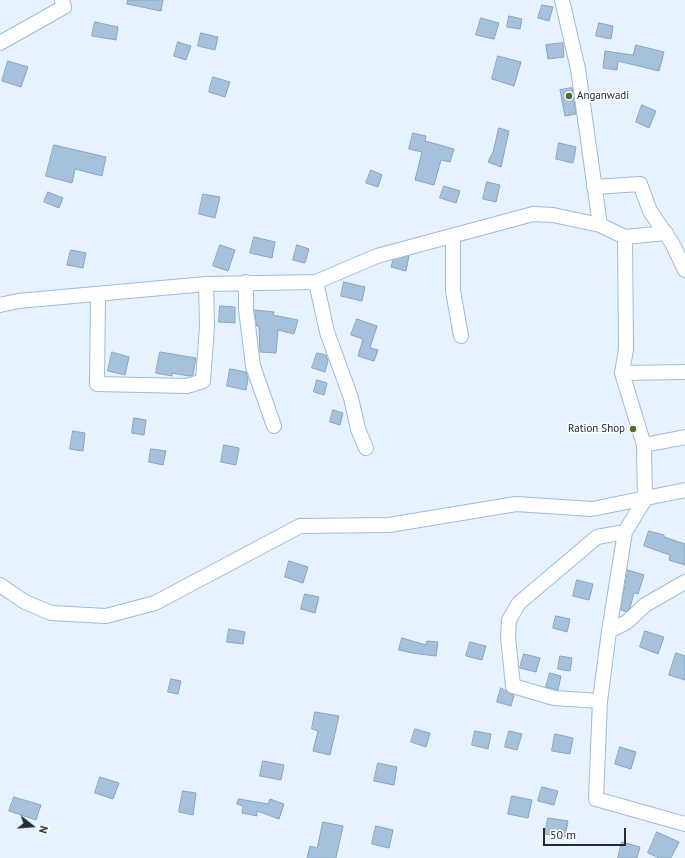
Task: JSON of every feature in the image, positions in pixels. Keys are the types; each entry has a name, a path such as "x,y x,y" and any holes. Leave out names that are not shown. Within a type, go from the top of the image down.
{"street":[{"path":"0,43 64,7 62,0"},
{"path":"562,0 578,69 600,225"},
{"path":"594,187 640,184 650,211 666,233 685,270"},
{"path":"0,305 18,301 206,284 246,282 316,282 377,256 533,214 553,215 600,225 625,237 666,233"},
{"path":"453,236 453,291 461,336"},
{"path":"625,237 626,349 622,373 644,445 645,499 625,532 609,631 600,701 596,799 685,824"},
{"path":"246,282 246,309 253,366 274,426"},
{"path":"316,282 327,332 351,398 358,429 366,448"},
{"path":"98,294 97,384 187,386 203,381 207,326 206,284"},
{"path":"622,373 685,372"},
{"path":"644,445 685,437"},
{"path":"0,585 24,602 51,613 106,616 155,603 300,526 389,525 516,504 592,509 685,490"},
{"path":"600,701 554,698 513,686 508,637 509,620 519,603 597,538 625,532"},
{"path":"609,631 626,622 645,605 685,582"}],"building":[{"path":"128,0 163,0 161,11 127,4"},
{"path":"542,5 553,7 549,21 538,18"},
{"path":"509,16 522,19 520,29 507,27"},
{"path":"481,18 499,23 494,39 476,35"},
{"path":"95,22 118,27 116,40 92,36"},
{"path":"599,23 613,26 611,39 596,36"},
{"path":"201,33 218,37 215,50 198,46"},
{"path":"178,42 191,46 186,60 174,56"},
{"path":"563,43 564,57 548,59 546,45"},
{"path":"636,45 664,52 659,71 618,61 617,70 603,68 605,51 633,55"},
{"path":"498,56 521,62 514,86 492,79"},
{"path":"8,61 28,67 21,87 2,81"},
{"path":"213,77 230,82 225,97 209,92"},
{"name":"Anganwadi","path":"572,88 576,114 565,116 560,90"},
{"path":"642,105 656,111 649,128 636,122"},
{"path":"499,128 509,131 501,167 488,162 493,152"},
{"path":"413,133 426,136 425,141 454,149 450,162 441,160 434,185 415,180 422,152 409,149"},
{"path":"559,143 576,147 573,163 556,159"},
{"path":"54,145 106,157 102,176 75,169 72,183 46,176"},
{"path":"371,170 382,175 378,187 366,183"},
{"path":"487,182 500,185 496,202 483,199"},
{"path":"444,186 460,191 456,203 440,198"},
{"path":"48,192 63,198 59,208 44,202"},
{"path":"203,194 220,197 215,218 199,214"},
{"path":"254,237 275,242 272,258 250,253"},
{"path":"220,245 235,250 228,271 213,266"},
{"path":"297,245 309,249 305,263 293,260"},
{"path":"71,250 86,253 83,268 67,265"},
{"path":"409,256 406,271 391,267 393,260"},
{"path":"344,282 365,287 362,301 341,296"},
{"path":"220,306 235,307 235,323 219,322"},
{"path":"255,310 274,312 273,315 298,320 294,334 278,330 276,353 260,352 259,326 257,326"},
{"path":"357,319 377,326 370,348 378,350 374,361 358,356 363,339 351,335"},
{"path":"112,352 129,357 125,375 108,371"},
{"path":"160,352 196,358 193,375 189,376 172,373 172,376 156,373"},
{"path":"317,353 326,355 328,361 325,372 312,368"},
{"path":"230,369 246,372 248,379 246,390 227,386"},
{"path":"317,380 327,383 324,395 314,392"},
{"path":"333,410 343,413 340,425 330,422"},
{"path":"134,418 146,420 144,435 132,433"},
{"path":"73,431 85,433 83,451 70,449"},
{"path":"224,445 239,448 236,465 221,462"},
{"path":"151,449 166,451 163,465 149,462"},
{"path":"649,531 664,535 664,537 685,544 685,565 669,560 670,555 644,546"},
{"path":"289,561 308,567 303,583 285,577"},
{"path":"628,570 644,575 638,594 634,593 630,608 626,612 621,610"},
{"path":"577,580 593,584 589,600 573,596"},
{"path":"305,594 319,597 315,613 301,609"},
{"path":"556,616 570,619 567,632 553,628"},
{"path":"229,629 245,632 243,644 227,642"},
{"path":"645,631 664,637 658,654 640,647"},
{"path":"402,638 426,645 427,641 438,642 436,656 399,650"},
{"path":"470,642 486,646 482,660 466,656"},
{"path":"676,653 685,656 685,680 669,675"},
{"path":"524,654 540,658 536,672 520,668"},
{"path":"560,656 572,658 570,671 558,669"},
{"path":"550,673 561,676 558,690 546,687"},
{"path":"171,679 181,681 178,694 168,692"},
{"path":"501,688 514,695 511,706 497,702"},
{"path":"315,712 339,716 330,755 313,751 318,731 312,729"},
{"path":"415,729 430,733 426,747 411,742"},
{"path":"475,731 491,734 488,749 472,745"},
{"path":"509,731 522,734 517,750 505,747"},
{"path":"555,734 573,738 570,754 552,751"},
{"path":"620,747 636,752 631,769 615,764"},
{"path":"263,761 284,765 281,780 260,776"},
{"path":"378,763 397,767 394,785 374,781"},
{"path":"100,777 119,783 113,799 95,793"},
{"path":"542,787 558,791 554,805 538,801"},
{"path":"183,791 196,793 193,815 179,812"},
{"path":"512,796 532,800 528,818 508,814"},
{"path":"14,797 41,805 36,820 9,811"},
{"path":"239,799 268,804 270,799 284,804 279,819 257,811 257,816 242,813 243,806 237,804"},
{"path":"548,818 568,821 565,837 545,834"},
{"path":"323,822 343,826 336,858 307,858 310,846 317,848"},
{"path":"376,826 393,830 389,848 372,844"},
{"path":"657,832 679,842 671,858 659,858 648,853"},
{"path":"622,842 640,847 637,858 618,858"}],"place":[{"name":"Anganwadi","path":"569,96"},
{"name":"Ration Shop","path":"633,429"}]}
